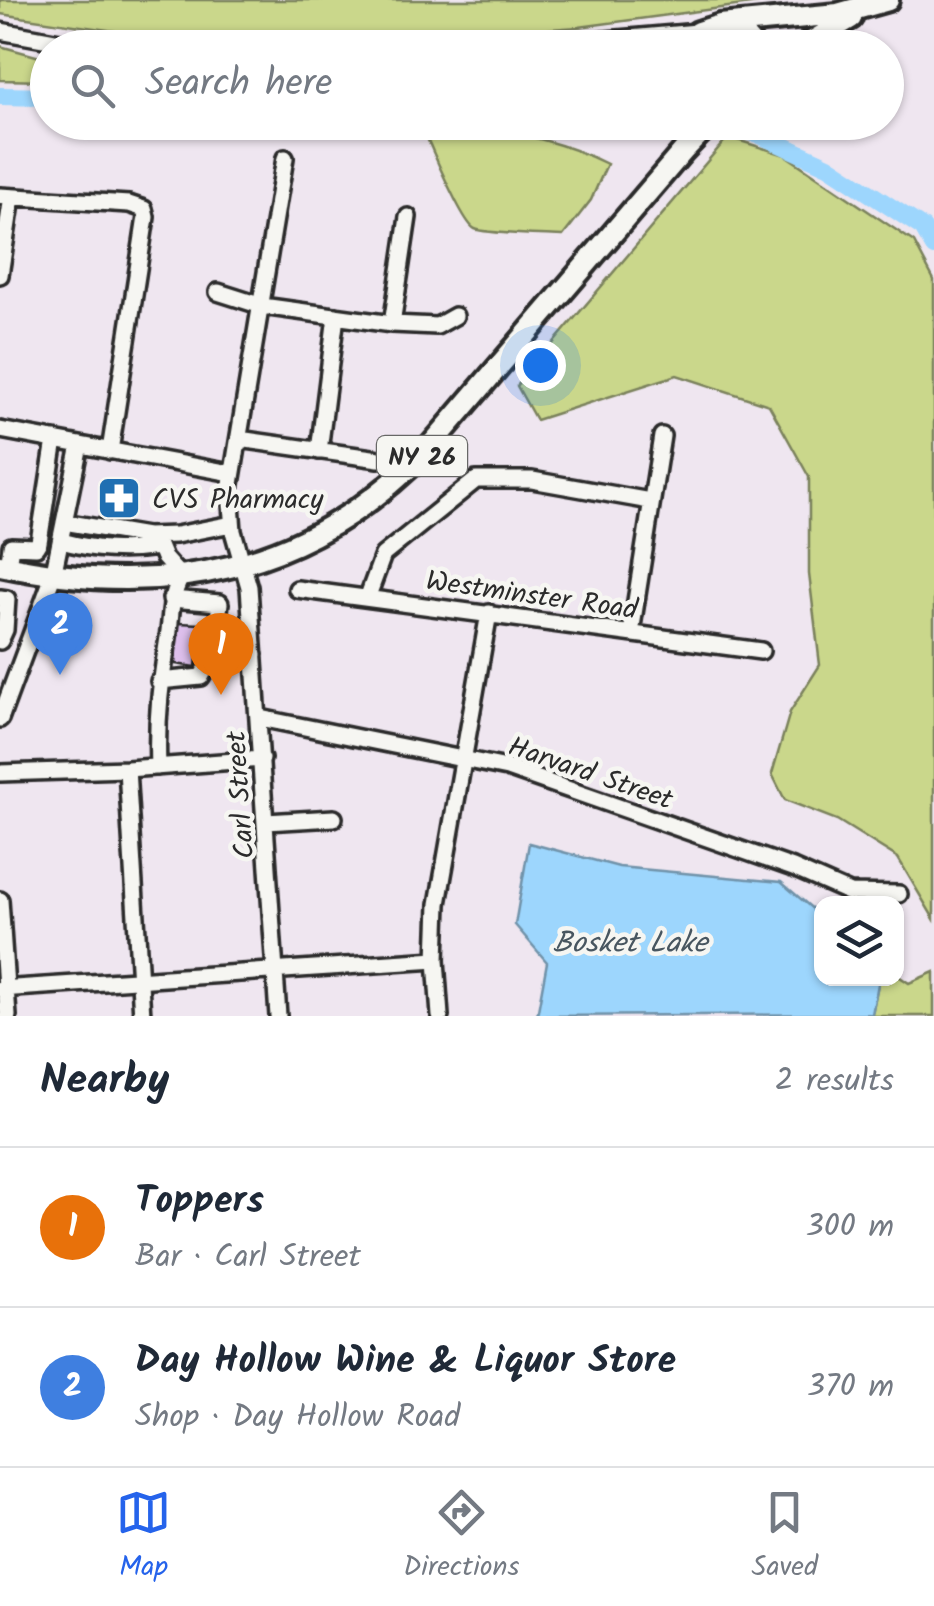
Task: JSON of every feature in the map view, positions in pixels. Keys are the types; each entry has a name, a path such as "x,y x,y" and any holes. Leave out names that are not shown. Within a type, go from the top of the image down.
{"main road":[{"path":"704,30 720,24 838,14 888,0"},
{"path":"828,30 888,0"},
{"path":"720,24 737,30"},
{"name":"NY 26","path":"5,555 54,576 123,580 182,577 243,564 306,540 346,518 412,466 694,140"}],"street":[{"path":"0,31 30,37"},
{"name":"Carl Street","path":"278,1016 249,586 232,524 231,473 285,158"},
{"path":"0,275 6,196 140,206 146,217 110,451"},
{"path":"392,324 408,217"},
{"path":"218,292 262,306 392,324 437,326 454,316"},
{"path":"320,450 336,316"},
{"path":"0,430 231,473"},
{"path":"632,634 662,436"},
{"path":"239,439 379,459"},
{"path":"5,555 36,547 39,542 55,440"},
{"path":"0,720 7,681 54,576 80,445"},
{"path":"368,596 383,555 476,480 532,480 650,501"},
{"path":"64,522 157,542 182,577 171,599 160,681 156,722 158,767"},
{"path":"60,541 96,550 128,551 232,524"},
{"name":"Westminster Road","path":"297,589 761,651"},
{"path":"0,598 7,599 5,630 0,641"},
{"path":"160,681 201,677 213,658 220,604 171,599"},
{"path":"440,1016 438,904 490,613"},
{"path":"213,658 254,655"},
{"name":"Harvard Street","path":"260,718 508,768 793,868 850,893 899,894"},
{"path":"0,773 262,759"},
{"path":"127,769 142,1016"},
{"path":"266,822 334,818"},
{"path":"0,900 3,989 8,1016"},
{"path":"3,989 436,960"}],"green space":[{"path":"0,0 780,0 537,30 108,30 0,14"},
{"path":"0,46 30,54 30,81 0,80"},
{"path":"428,140 545,140 607,164 591,200 563,236 475,229 449,188"},
{"path":"725,140 785,155 914,242 934,280 934,919 898,858 837,820 785,800 772,774 790,712 820,665 809,574 809,477 769,405 677,375 536,420 517,386"},
{"path":"934,972 934,1016 846,1016 872,1014 878,986 904,986 904,980 909,983"}],"water":[{"name":"Bosket Lake","path":"529,843 619,867 781,882 814,910 814,986 878,986 872,1014 537,1016 547,962 515,925"}],"building":[{"path":"178,623 200,624 196,667 175,664"}],"waterway":[{"path":"0,96 30,97"},
{"path":"771,140 828,166 923,228 934,247"}],"place":[{"name":"CVS Pharmacy","path":"119,498"},
{"name":"Day Hollow Wine & Liquor Store","path":"60,675"},
{"name":"Toppers","path":"221,695"}]}
